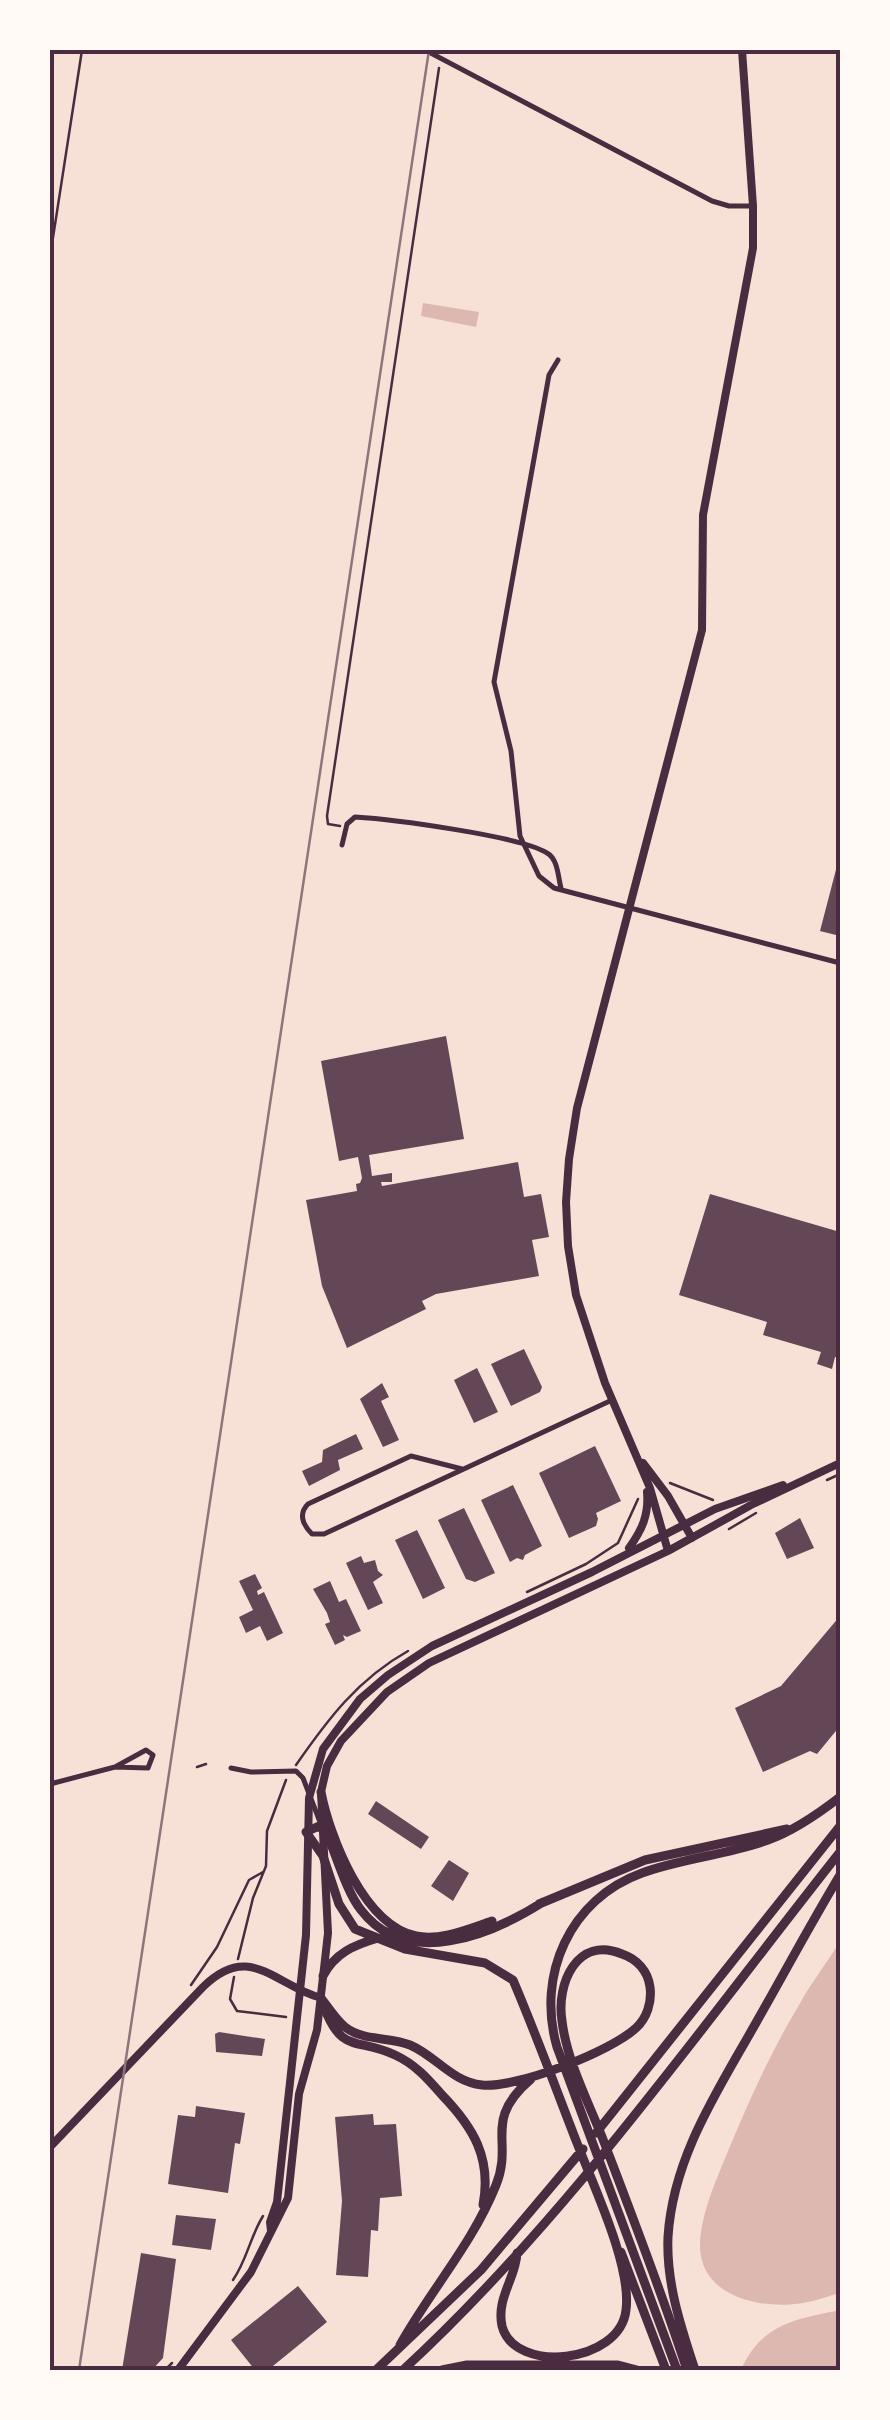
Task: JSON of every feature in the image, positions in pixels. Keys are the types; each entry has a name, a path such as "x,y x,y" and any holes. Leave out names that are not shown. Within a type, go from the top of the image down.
{"highway":[{"path":"321,1792 325,1815 366,1903 390,1924 415,1936 452,1935 645,1860 794,1828"},
{"path":"688,2370 561,2045 548,2005 552,1976 563,1942 592,1904 617,1885 645,1872 765,1842 840,1797"},
{"path":"542,1902 523,1914 454,1942 414,1944 383,1929 360,1909 323,1829 314,1826 306,1832 323,1856 338,1904 354,1929 405,1949 485,1962 514,1980 611,2232 634,2279 666,2370"},
{"path":"376,2370 481,2270 563,2174 840,1826"},
{"path":"402,2370 453,2323 518,2253 840,1852"},
{"path":"695,2370 671,2284 668,2258 671,2213 683,2160 840,1875"},
{"path":"323,1976 339,1955 378,1938"},
{"path":"396,2354 480,2217 499,2178 501,2126 516,2092 534,2078 622,2039 637,2028 648,2009 650,1988 641,1966 632,1959 601,1950 570,1966 561,1992 561,2045"},
{"path":"321,1998 346,2028 415,2047 462,2081 482,2085 534,2078"},
{"path":"321,1998 333,2030 356,2045 392,2053 418,2068 465,2120 480,2145 486,2168 480,2217"},
{"path":"614,2181 677,2370"},
{"path":"518,2253 502,2306 501,2320 510,2341 520,2350 534,2353 584,2353 598,2349 615,2336 627,2307 611,2232"},
{"path":"442,2370 467,2365 599,2365 637,2370"}],"main road":[{"path":"668,1551 645,1478 612,1400 576,1295 568,1246 566,1184 577,1108 702,630 702,527 751,265 754,206 742,50"},
{"path":"636,1455 692,1538"},
{"path":"272,2233 270,2222 277,2202 306,1935 309,1797 324,1749 360,1699 432,1646 592,1572 640,1544 704,1514 840,1464"},
{"path":"178,2370 237,2292 285,2206 292,2178 299,2094 315,2039 328,1933 321,1792 327,1766 342,1741 386,1692 438,1658 668,1551 811,1475"},
{"path":"627,1552 642,1531 648,1510 645,1478"},
{"path":"50,2148 210,1980 240,1966 261,1969 321,1998"}],"street":[{"path":"425,50 712,201 754,206"},
{"path":"558,360 549,375 494,682 511,751 523,845 542,879 561,890 840,964"},
{"path":"342,845 346,826 355,817 523,845 552,856 561,890"},
{"path":"462,1469 412,1456 308,1504 302,1518 312,1534 324,1534 612,1400"},
{"path":"50,1784 116,1767 146,1750 153,1755 148,1768 116,1767"},
{"path":"231,1768 251,1772 294,1767 303,1778 323,1829"}],"lane":[{"path":"50,257 82,50"}],"path":[{"path":"346,826 331,826 326,816 439,67"},
{"path":"664,1482 715,1501"},
{"path":"197,1767 206,1764"},
{"path":"189,1988 217,1947 249,1880 263,1872 267,1832 282,1788 294,1767"},
{"path":"227,2289 247,2260 260,2220"}],"shaded area":[{"path":"423,303 479,312 476,327 421,316"},
{"path":"840,1941 840,2293 786,2305 752,2301 721,2288 710,2277 702,2262 703,2221 722,2166 769,2060"},
{"path":"840,2310 840,2370 741,2370 759,2342 781,2326"}],"building":[{"path":"840,858 840,936 820,931"},
{"path":"446,1036 464,1139 369,1155 372,1176 392,1173 392,1182 381,1182 382,1186 518,1162 524,1197 541,1194 549,1237 532,1240 539,1276 436,1294 422,1301 426,1309 347,1348 322,1286 306,1200 357,1191 356,1184 362,1178 358,1157 339,1161 321,1061"},
{"path":"710,1194 840,1232 840,1358 835,1357 832,1369 817,1364 821,1352 763,1335 767,1322 679,1295"},
{"path":"524,1349 542,1387 540,1392 511,1406 491,1364"},
{"path":"477,1368 498,1412 474,1423 454,1380"},
{"path":"382,1383 389,1397 381,1401 399,1440 383,1447 360,1399"},
{"path":"356,1434 363,1449 338,1460 340,1470 309,1486 302,1471 322,1462 323,1450"},
{"path":"595,1446 621,1501 596,1513 596,1526 569,1538 539,1473"},
{"path":"513,1485 542,1546 523,1560 510,1562 481,1500"},
{"path":"464,1508 495,1573 475,1582 466,1579 438,1520"},
{"path":"800,1518 814,1548 787,1559 775,1533"},
{"path":"417,1530 445,1588 423,1599 395,1540"},
{"path":"361,1556 364,1563 375,1560 383,1575 373,1582 383,1603 368,1610 346,1563"},
{"path":"255,1574 262,1588 258,1595 264,1592 283,1633 267,1641 260,1626 246,1633 239,1617 253,1610 239,1581"},
{"path":"330,1581 339,1602 346,1599 361,1631 343,1635 345,1640 335,1645 325,1624 330,1622 327,1613 313,1589"},
{"path":"840,1616 840,1726 817,1754 810,1751 763,1772 735,1708 781,1686"},
{"path":"376,1801 429,1837 421,1849 368,1814"},
{"path":"449,1860 469,1873 453,1901 431,1886"},
{"path":"215,2034 265,2039 262,2056 216,2052"},
{"path":"196,2106 245,2113 240,2144 235,2143 228,2193 168,2184 178,2115 195,2117"},
{"path":"373,2114 374,2125 396,2124 402,2196 380,2198 378,2231 371,2230 368,2277 336,2275 342,2201 335,2117"},
{"path":"176,2215 216,2219 211,2250 172,2245"},
{"path":"141,2253 176,2259 163,2358 152,2370 122,2370"},
{"path":"298,2286 327,2322 268,2370 255,2370 231,2340"}],"railway":[{"path":"79,2370 429,50"}]}
